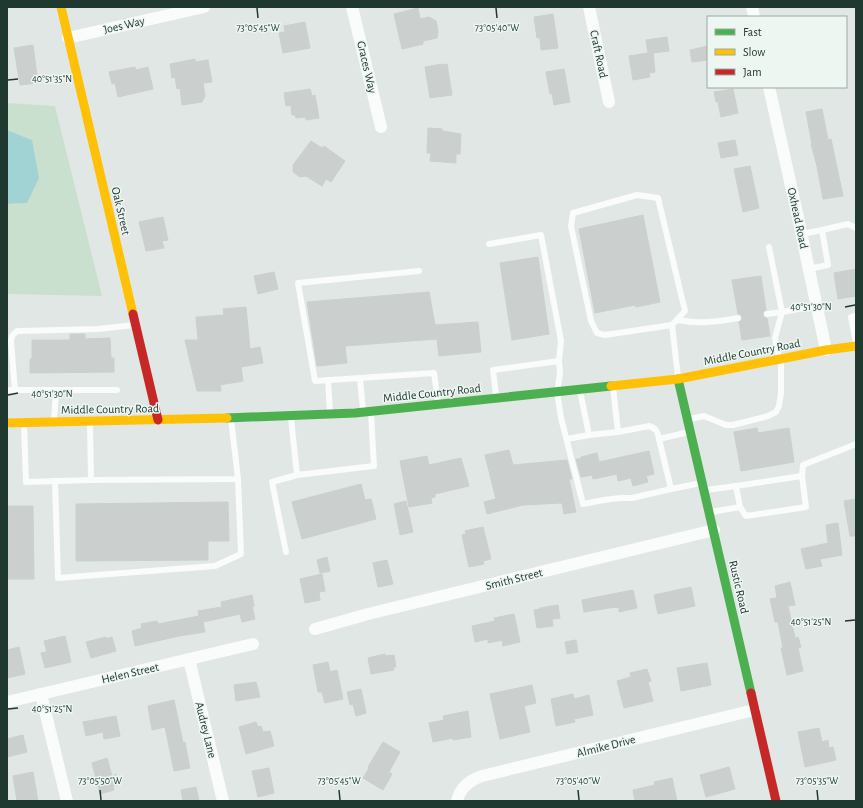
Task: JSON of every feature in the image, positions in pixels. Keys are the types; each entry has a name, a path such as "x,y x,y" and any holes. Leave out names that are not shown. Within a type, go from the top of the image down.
{"main road":[{"name":"Oak Street","path":"61,7 158,420"},
{"name":"Middle Country Road","path":"7,423 291,416 367,411 678,379 826,350 856,346"},
{"name":"Rustic Road","path":"678,379 776,801"}],"street":[{"name":"Joes Way","path":"68,38 204,7"},
{"name":"Graces Way","path":"352,7 381,127"},
{"name":"Craft Road","path":"589,7 609,102"},
{"name":"Oxhead Road","path":"769,88 826,350"},
{"name":"Smith Street","path":"315,630 368,614 714,530"},
{"name":"Helen Street","path":"7,702 253,644"},
{"name":"Audrey Lane","path":"189,659 223,801"},
{"path":"41,694 67,801"},
{"name":"Almike Drive","path":"458,801 459,796 468,783 482,776 754,710"}],"lane":[{"path":"637,195 658,198 685,311 677,320 672,325 605,335 597,333 591,321 571,226 573,213 637,195"},
{"path":"802,234 848,224 856,228"},
{"path":"809,269 828,265 822,230"},
{"path":"490,244 541,235 562,341 557,392 561,418 584,504 604,500 632,498 671,489 704,486 736,486 802,476"},
{"path":"688,419 704,416 726,425 733,425 763,418 776,412 779,406 781,393 780,359 775,338 782,312 769,247"},
{"path":"418,271 298,283 315,381 434,373 439,404"},
{"path":"767,314 816,306"},
{"path":"856,316 851,317 856,343"},
{"path":"677,320 695,323 716,322 738,318"},
{"path":"15,390 11,341 12,336 17,331 98,329 136,325"},
{"path":"672,325 678,379"},
{"path":"497,398 493,370 559,361"},
{"path":"286,552 272,482 297,475 374,466 367,411 360,379"},
{"path":"328,380 330,414"},
{"path":"612,386 618,432"},
{"path":"7,390 117,390"},
{"path":"54,422 56,390"},
{"path":"580,390 588,435"},
{"path":"291,416 297,475"},
{"path":"55,481 58,578 215,566 241,554 238,479 231,418"},
{"path":"90,421 91,480"},
{"path":"24,422 26,482 238,479"},
{"path":"567,439 649,426 653,427 657,431 671,489"},
{"path":"659,439 691,431"},
{"path":"736,486 740,507 746,516 806,507 802,476 803,465 856,444"},
{"path":"710,513 740,507"}],"green space":[{"path":"7,103 55,106 102,296 7,294 7,204 27,203 32,140 7,130"}],"water":[{"path":"7,130 32,140 39,178 27,203 7,204"}],"building":[{"path":"418,8 420,19 429,17 436,21 438,30 437,38 423,41 423,44 402,49 394,14"},
{"path":"553,14 558,48 541,50 540,38 537,38 534,17"},
{"path":"305,22 310,48 283,53 279,33 285,32 284,26"},
{"path":"667,37 669,51 653,53 655,72 649,73 650,77 633,80 629,56 648,53 646,40"},
{"path":"33,45 38,83 20,85 14,48"},
{"path":"707,46 707,60 692,62 690,50"},
{"path":"195,59 195,62 208,60 212,82 203,83 205,96 202,102 182,105 180,88 177,89 175,77 172,78 170,64"},
{"path":"447,64 452,95 430,98 425,67"},
{"path":"135,67 136,70 148,67 153,89 118,97 115,83 112,84 109,72"},
{"path":"564,69 570,102 554,105 552,93 550,94 546,72"},
{"path":"310,89 312,96 315,95 319,118 306,120 306,117 296,118 295,115 292,115 291,105 286,106 284,93"},
{"path":"733,89 738,113 721,117 714,92"},
{"path":"822,109 828,140 831,139 843,196 823,199 811,144 806,112"},
{"path":"428,128 442,129 442,131 461,134 460,154 456,154 456,163 430,161 431,153 427,153"},
{"path":"735,140 738,155 721,158 718,143"},
{"path":"311,141 322,148 324,146 345,161 331,182 326,179 322,186 306,176 300,177 293,172 293,165"},
{"path":"750,166 759,208 743,212 734,169"},
{"path":"643,215 660,302 636,307 635,305 595,313 579,229"},
{"path":"163,217 168,240 162,241 164,248 146,251 139,222"},
{"path":"538,257 549,334 512,340 500,263"},
{"path":"856,269 856,296 838,299 834,273"},
{"path":"274,272 278,289 258,294 254,276"},
{"path":"761,276 766,310 763,312 763,315 767,318 770,336 742,340 739,322 742,318 741,315 738,314 732,280"},
{"path":"429,292 435,325 478,322 481,352 439,356 437,339 345,346 347,363 317,366 307,302"},
{"path":"246,307 250,349 260,347 263,363 241,367 243,381 220,385 221,391 197,391 185,340 198,340 196,317 224,315 223,309"},
{"path":"70,334 85,334 85,339 110,338 111,358 114,358 114,372 30,373 32,340 70,340"},
{"path":"757,428 758,433 789,428 794,462 741,471 734,432"},
{"path":"509,450 513,465 567,460 572,479 569,479 576,512 564,514 562,503 523,505 487,514 484,502 496,499 485,455"},
{"path":"649,451 654,474 646,476 648,482 633,486 631,478 618,481 617,474 593,479 592,475 581,477 576,459 581,459 581,457 597,453 599,462"},
{"path":"427,456 429,465 461,458 469,486 435,494 435,497 431,498 432,503 409,507 400,461"},
{"path":"361,484 365,500 371,499 376,519 302,539 292,502"},
{"path":"856,499 856,536 850,536 844,501"},
{"path":"406,501 413,532 400,535 394,504"},
{"path":"228,502 229,541 208,541 208,560 76,561 76,504"},
{"path":"7,506 33,506 34,579 7,579"},
{"path":"838,523 842,555 820,559 822,566 806,569 801,549 828,543 826,525"},
{"path":"483,527 491,559 483,561 484,564 469,567 462,535 466,534 465,531"},
{"path":"327,557 330,571 320,573 317,560"},
{"path":"387,560 393,584 378,587 373,563"},
{"path":"322,574 325,591 319,592 320,600 305,603 300,579"},
{"path":"790,582 795,605 788,606 795,638 798,637 801,647 798,648 803,671 787,675 781,648 783,648 778,622 775,622 770,599 777,598 775,586"},
{"path":"691,587 695,606 658,614 654,595"},
{"path":"633,590 637,608 619,612 619,608 616,607 584,612 582,600"},
{"path":"252,595 254,606 252,606 255,619 242,622 240,614 203,622 205,632 135,646 132,631 142,628 141,624 157,621 158,624 199,616 198,611 222,607 221,602"},
{"path":"558,605 560,618 552,619 553,626 537,628 534,610"},
{"path":"514,614 520,642 503,646 502,640 488,643 488,639 475,642 472,626 495,621 494,618"},
{"path":"65,636 71,662 45,668 41,653 47,652 44,641"},
{"path":"106,637 106,639 112,637 116,651 91,658 86,642"},
{"path":"576,640 578,652 567,654 565,642"},
{"path":"19,647 25,674 7,678 7,650"},
{"path":"385,654 385,656 394,655 396,667 393,667 394,670 371,674 368,658"},
{"path":"328,662 330,672 337,670 343,699 325,703 322,692 318,692 313,665"},
{"path":"707,663 711,685 681,691 677,668"},
{"path":"647,669 651,681 648,682 653,701 624,708 617,681 631,677 630,673"},
{"path":"256,682 260,697 236,701 234,685"},
{"path":"532,685 536,703 524,706 530,732 500,739 490,694"},
{"path":"361,689 366,713 356,716 353,704 350,705 347,692"},
{"path":"573,694 574,699 589,695 593,715 574,719 575,722 556,726 551,699"},
{"path":"174,700 190,768 174,771 165,727 152,730 148,706"},
{"path":"468,711 471,737 453,740 453,738 433,742 429,723 444,720 443,716"},
{"path":"116,716 120,736 104,739 103,732 86,736 83,722"},
{"path":"256,722 258,727 261,726 263,732 270,731 274,746 246,754 239,727"},
{"path":"819,728 822,742 828,740 829,748 833,747 836,760 805,767 798,732"},
{"path":"23,735 27,752 7,757 7,739"},
{"path":"383,742 400,752 389,772 392,774 383,790 363,778"},
{"path":"107,758 112,776 116,774 118,785 113,786 114,790 100,794 92,763"},
{"path":"729,767 735,789 706,797 700,775"},
{"path":"269,768 274,793 258,797 252,771"},
{"path":"33,772 38,801 17,801 13,776"},
{"path":"672,778 677,801 635,801 633,790 655,785 654,782"},
{"path":"196,787 199,801 183,801 181,790"}],"traffic: fast":[{"path":"678,379 751,693"},
{"path":"227,418 355,413 611,386"}],"traffic: slow":[{"path":"61,7 133,314"},
{"path":"611,386 678,379 826,350 856,346"},
{"path":"7,423 227,418"}],"traffic: jam":[{"path":"133,314 158,420"},
{"path":"751,693 776,801"}]}
